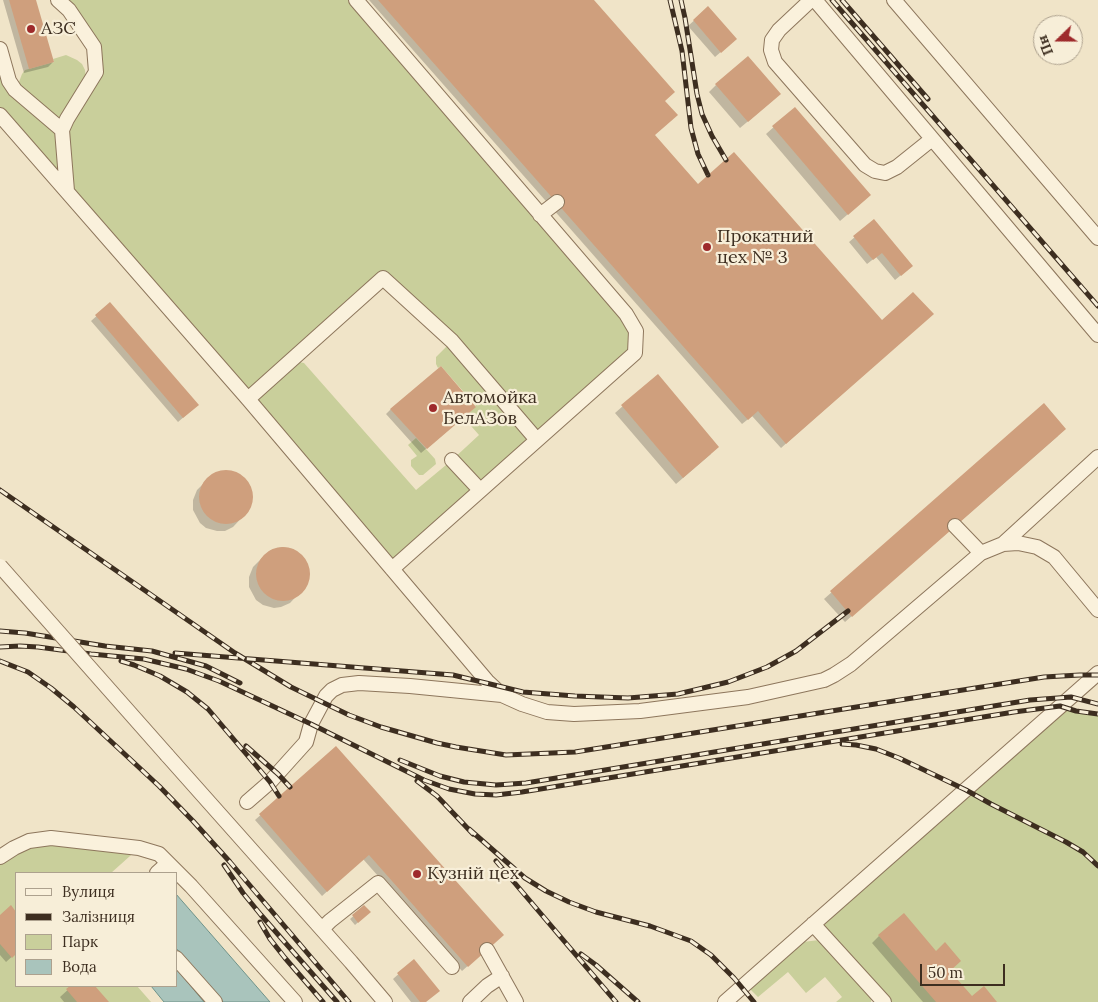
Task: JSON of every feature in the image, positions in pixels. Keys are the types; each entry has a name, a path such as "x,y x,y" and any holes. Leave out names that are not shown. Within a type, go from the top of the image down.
{"street":[{"path":"58,0 69,10 94,47 96,72 62,130 67,191"},
{"path":"356,0 626,314 636,331 635,353 392,569"},
{"path":"932,139 897,167 886,173 875,171 865,165 775,62 771,50 772,40 779,30 813,0 932,139 1098,335"},
{"path":"894,0 1098,238"},
{"path":"0,49 9,81 15,90 62,130"},
{"path":"0,115 248,399 487,681 502,695"},
{"path":"540,215 557,202"},
{"path":"248,399 383,278 452,342 537,440"},
{"path":"247,802 270,782 306,742 311,724 326,696 332,690 342,685 360,683 410,686 502,695 547,712 574,714 640,710 738,698 815,683 834,676 851,664 982,553 1003,544 1098,457"},
{"path":"452,460 480,490"},
{"path":"956,526 982,553"},
{"path":"1003,544 1018,543 1037,547 1054,557 1098,610"},
{"path":"0,566 385,1002"},
{"path":"724,1002 1098,673"},
{"path":"0,857 29,841 51,838 139,848 159,854 177,872"},
{"path":"158,872 168,863"},
{"path":"178,873 295,1002"},
{"path":"322,929 378,883 452,967"},
{"path":"813,924 882,1001"},
{"path":"486,950 516,1002"},
{"path":"178,960 215,1002"},
{"path":"470,1002 487,986 502,976"}],"green space":[{"path":"58,0 354,0 626,314 635,353 392,569 0,115 0,49 9,81 62,130 96,72 94,47","holes":["383,278 451,342 436,357 436,364 438,368 441,366 476,406 464,418 479,435 416,490 304,363 299,362"]},
{"path":"66,55 82,64 85,70 86,81 65,113 60,117 56,117 22,90 19,82 25,70 54,62 53,59"},
{"path":"416,438 435,459 436,464 423,475 419,475 411,466 411,460 417,456 408,445"},
{"path":"1060,706 1076,711 1098,714 1098,1002 884,1002 813,924"},
{"path":"29,841 139,848 112,872 15,872 15,987 138,987 151,1002 0,1002 0,857"},
{"path":"819,940 872,996 871,1002 836,1002 842,997 825,977 806,993 788,972 758,997 748,987 803,942"}],"water":[{"path":"178,896 270,1002 223,1002 178,950"},
{"path":"178,970 204,1002 164,1002 152,987 178,987"}],"building":[{"name":"АЗС","path":"9,0 36,0 54,62 29,69"},
{"name":"Прокатний цех № 3","path":"378,0 594,0 675,92 665,101 678,115 655,135 698,184 734,152 882,320 913,292 934,314 786,444 758,411 748,420"},
{"path":"708,6 737,39 721,53 693,20"},
{"path":"748,56 781,94 748,122 715,84"},
{"path":"795,107 871,195 848,215 772,126"},
{"path":"874,219 913,266 901,276 882,253 873,260 853,236"},
{"path":"110,302 199,405 183,418 95,315"},
{"name":"Автомойка БелАЗов","path":"441,366 476,407 427,449 390,409"},
{"path":"658,374 719,447 683,478 621,405"},
{"path":"1044,403 1066,429 852,617 830,591"},
{"path":"221,470 231,470 241,474 249,482 253,497 249,512 241,520 231,524 221,524 211,520 203,512 199,502 199,492 203,482 211,474"},
{"path":"278,547 288,547 298,551 306,559 310,574 306,589 298,597 288,601 278,601 268,597 260,589 256,579 256,569 260,559 268,551"},
{"name":"Кузній цех","path":"336,746 504,935 468,967 369,855 327,892 259,814"},
{"path":"11,905 15,911 15,955 12,958 0,944 0,915"},
{"path":"364,905 371,912 358,923 352,915"},
{"path":"904,913 936,951 945,942 961,961 950,971 972,996 984,986 997,1002 936,1002 878,935"},
{"path":"414,959 440,991 426,1002 420,1002 397,973"},
{"path":"69,987 96,987 109,1002 77,1002 66,989"}],"railway":[{"path":"670,0 682,51 691,128 698,154 708,175"},
{"path":"681,0 702,114 726,160"},
{"path":"832,0 1098,306"},
{"path":"842,0 928,99"},
{"path":"0,490 235,653 291,687 349,715 381,727 456,747 506,755 575,752 1044,677 1098,675"},
{"path":"175,653 453,675 523,692 628,698 678,694 728,682 767,667 796,651 848,611"},
{"path":"0,631 152,651 206,666 240,683"},
{"path":"0,647 38,647 144,659 186,669 219,681 424,780 449,789 475,794 496,795 522,792 1060,706 1076,711 1098,714"},
{"path":"0,661 28,672 51,688 159,786 230,862 349,1002"},
{"path":"121,661 160,676 187,692 208,709 270,782 279,796"},
{"path":"400,760 440,776 464,782 496,785 526,783 1030,700 1071,697 1098,704"},
{"path":"842,744 876,749 899,758 966,790 1066,842 1083,852 1098,866"},
{"path":"246,746 290,787"},
{"path":"417,781 437,796 473,834"},
{"path":"469,829 525,878 546,891 596,912 650,926 691,941 711,955 754,1002"},
{"path":"496,861 616,1002"},
{"path":"224,865 261,915 337,1002"},
{"path":"260,922 270,939 323,1002"},
{"path":"581,954 638,1002"}],"place":[{"name":"АЗС","path":"31,29"},
{"name":"Прокатний цех № 3","path":"707,247"},
{"name":"Автомойка БелАЗов","path":"433,408"},
{"name":"Кузній цех","path":"417,874"}]}
